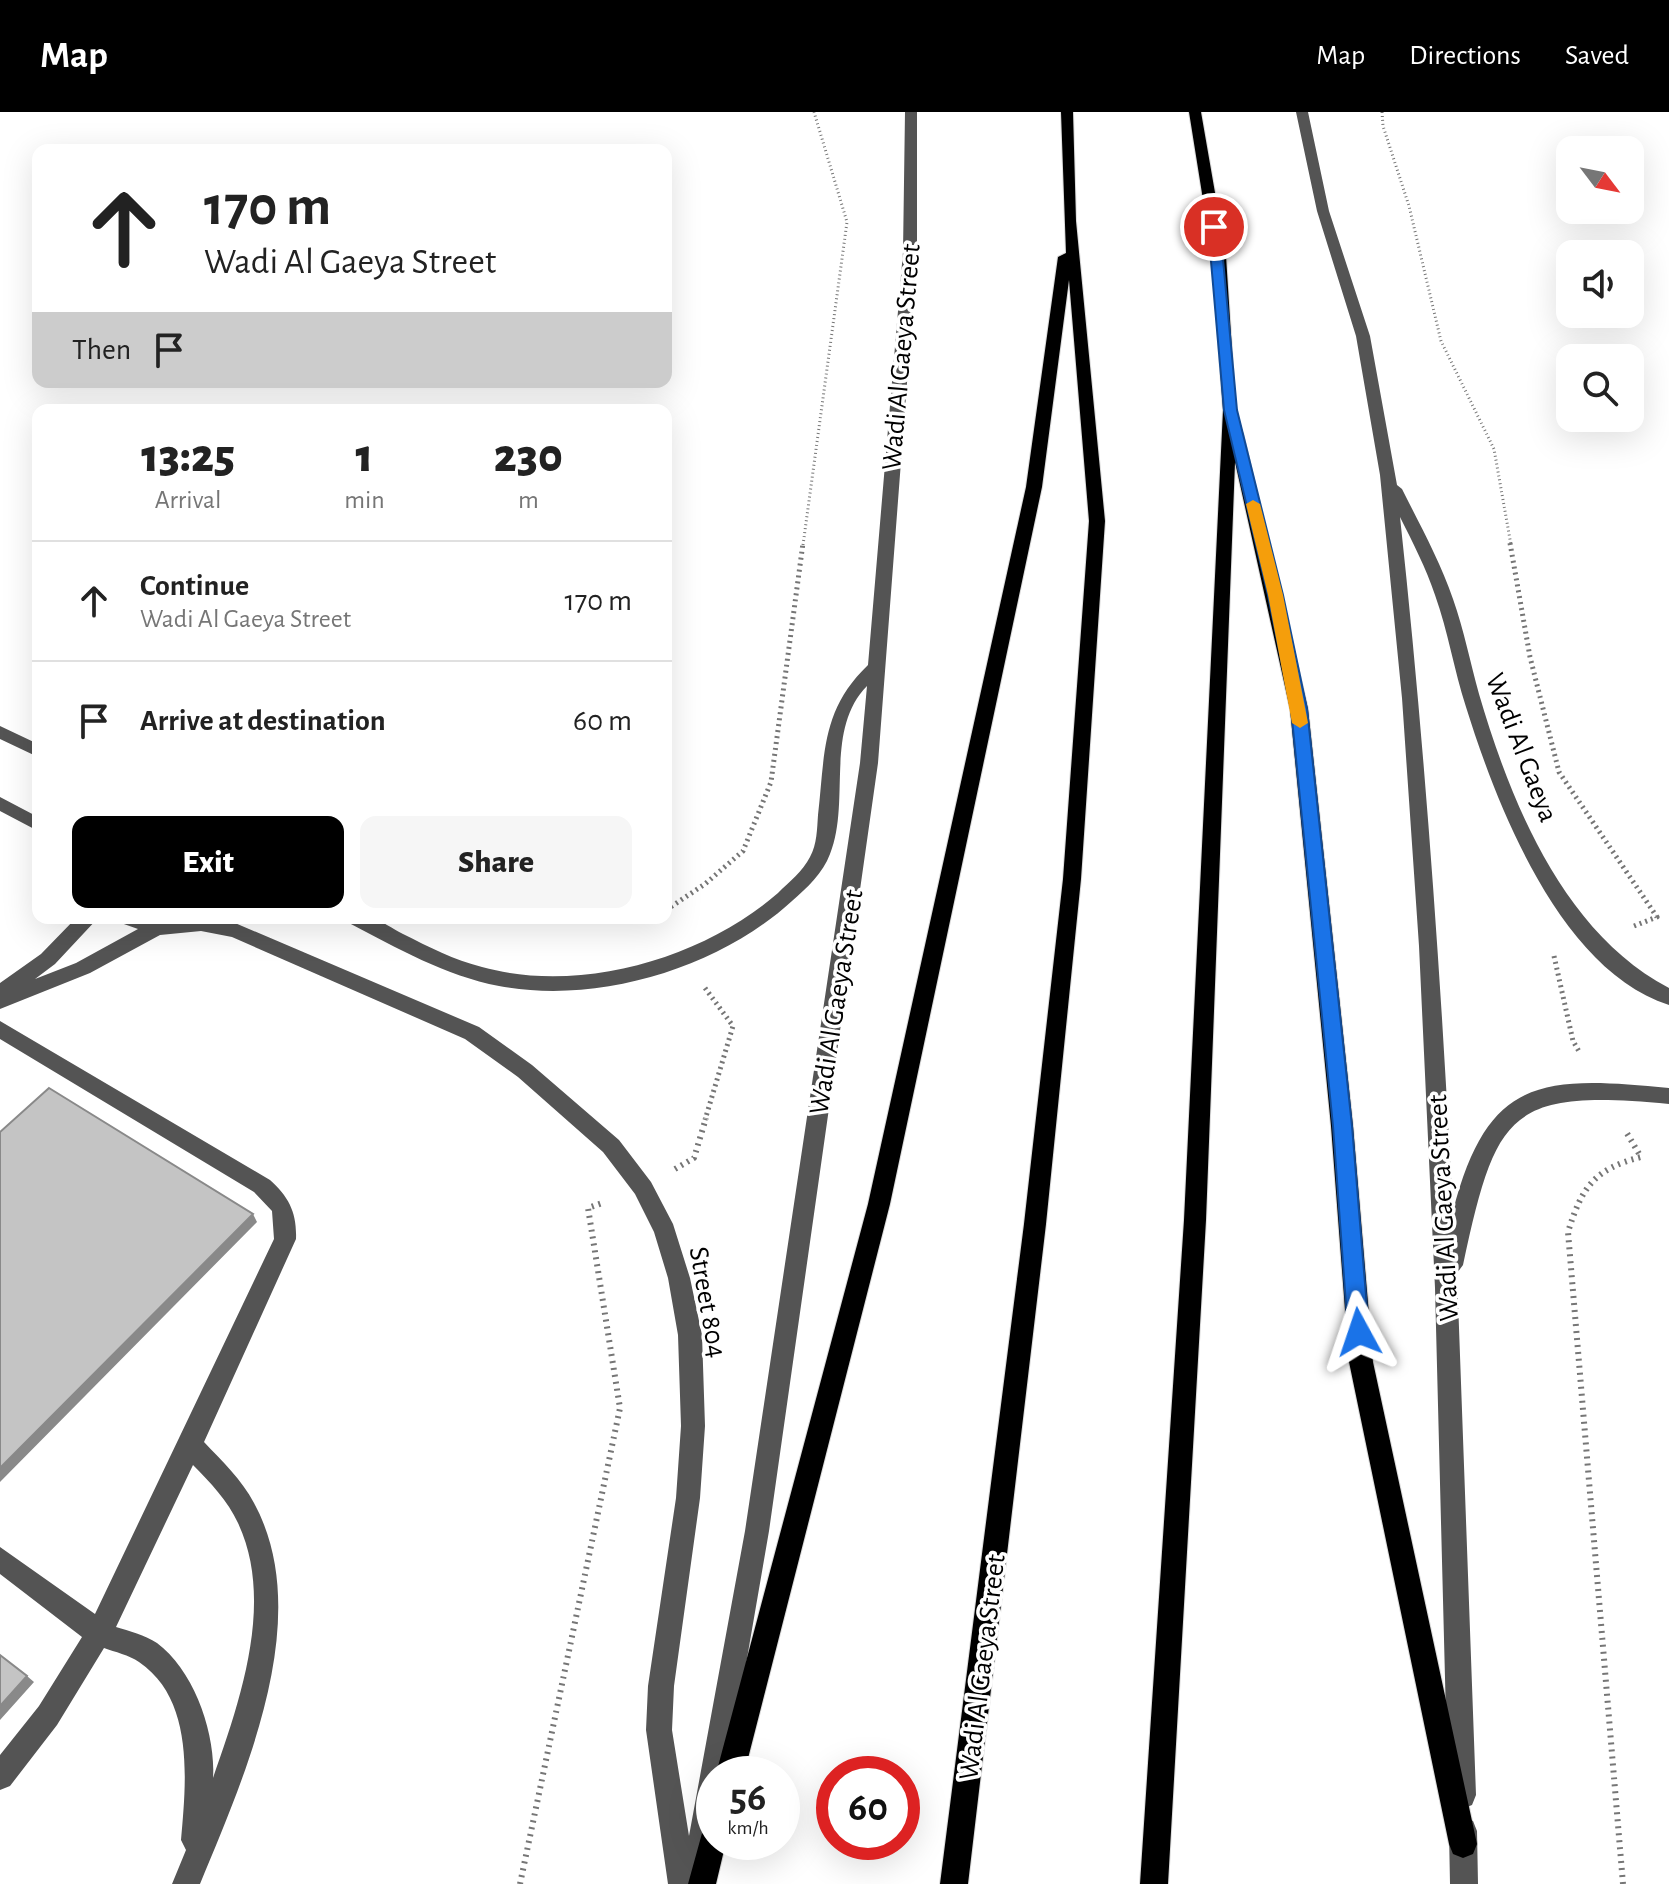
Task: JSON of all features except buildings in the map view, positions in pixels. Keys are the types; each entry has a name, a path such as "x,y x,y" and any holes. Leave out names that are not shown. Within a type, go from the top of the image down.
{"main road":[{"name":"Wadi Al Gaeya Street","path":"954,1884 1033,1239 1072,879 1096,536 1070,221 1067,112"},
{"path":"1154,1884 1195,1220 1230,410 1219,256 1195,112"},
{"path":"735,1756 879,1204 1034,487 1070,221"},
{"path":"1230,410 1299,709 1342,1126 1361,1362 1463,1844"},
{"path":"702,1884 708,1860"}],"street":[{"name":"Wadi Al Gaeya Street","path":"694,1884 757,1531 847,929 879,664 910,252 911,112"},
{"name":"Wadi Al Gaeya Street","path":"1302,112 1323,211 1363,336 1388,475 1411,698 1427,915 1446,1288 1464,1884"},
{"name":"Wadi Al Gaeya","path":"1388,475 1439,584 1475,708 1524,832 1563,902 1593,941 1627,973 1669,997"},
{"path":"367,924 438,961 502,979 563,982 631,972 683,958 743,932 806,877 819,856 826,832 838,725 853,691 879,664"},
{"path":"0,732 32,748"},
{"path":"0,803 32,822"},
{"path":"0,993 48,959 82,924"},
{"name":"Street 804","path":"145,924 156,928 201,924 235,930 472,1033 525,1071 611,1146 643,1188 665,1231 679,1278 690,1335 693,1426 688,1498 661,1686 659,1730 682,1884"},
{"path":"0,1001 83,968 156,928"},
{"path":"0,1029 262,1186 279,1201 287,1216 285,1239 191,1446 100,1634 73,1682 28,1745 0,1776"},
{"path":"1446,1288 1470,1185 1494,1133 1506,1118 1526,1102 1553,1095 1603,1093 1669,1096"},
{"path":"190,1875 247,1712 262,1647 266,1576 250,1522 237,1498 191,1446"},
{"path":"0,1559 100,1634 145,1650 163,1665 179,1689 194,1730 200,1771 190,1875"}],"path":[{"path":"672,906 705,884 743,851 771,782 847,222 814,112"},
{"path":"1382,112 1383,126 1409,206 1441,341 1494,449 1530,657 1559,772 1657,917 1552,956 1573,1041 1641,1157 1614,1163 1593,1179 1578,1199 1568,1232 1623,1884"},
{"path":"520,1884 620,1408 588,1208 643,1188 694,1158 733,1026 683,958"}],"slow traffic":[{"path":"1253,504 1275,595 1300,723"}],"route":[{"path":"1214,227 1219,256 1230,410 1299,709 1342,1126 1359,1332"}]}
